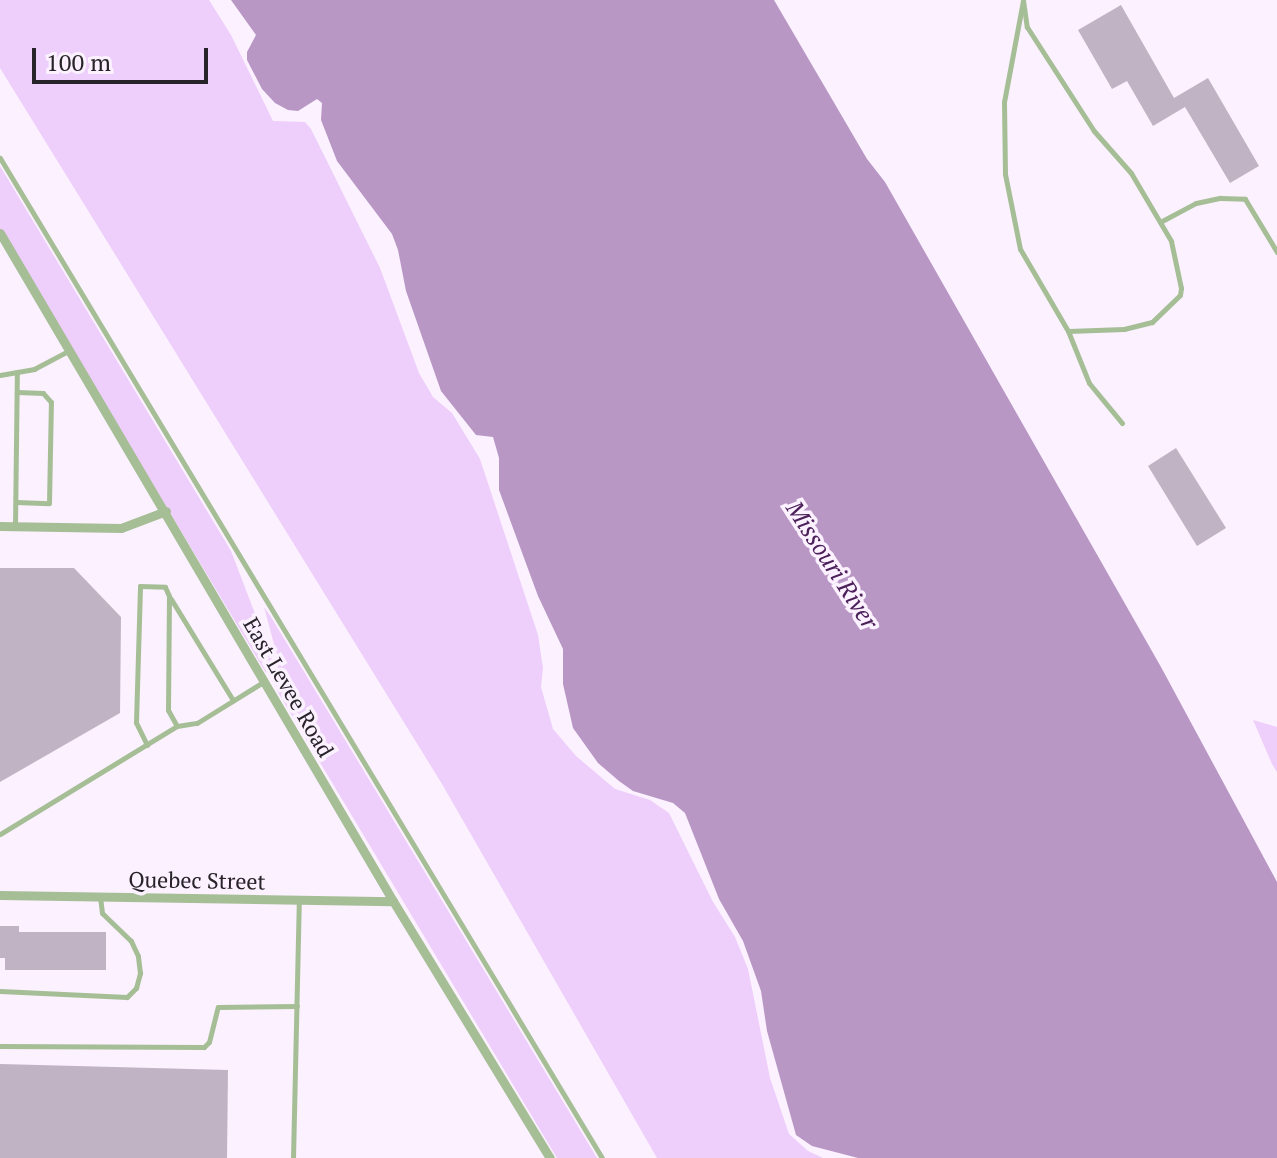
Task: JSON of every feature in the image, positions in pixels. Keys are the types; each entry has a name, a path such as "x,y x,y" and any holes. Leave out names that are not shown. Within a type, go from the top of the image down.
{"street":[{"name":"East Levee Road","path":"0,233 393,901 550,1158"},
{"path":"0,526 121,528 166,511"},
{"name":"Quebec Street","path":"0,895 393,901"}],"lane":[{"path":"1023,0 1027,27 1094,131 1131,173 1162,221 1182,281 1180,295 1152,322 1124,329 1068,331"},
{"path":"1023,0 1004,102 1007,197 1020,249 1068,331 1089,383 1122,423"},
{"path":"0,158 602,1158"},
{"path":"1162,221 1196,203 1220,198 1245,199 1277,252"},
{"path":"0,375 34,369 71,349"},
{"path":"15,526 17,372"},
{"path":"16,502 49,503 51,402 43,393 17,392"},
{"path":"147,745 136,722 140,586 165,587 233,700"},
{"path":"169,596 168,710 177,726"},
{"path":"0,834 177,726 197,723 264,681"},
{"path":"0,991 127,997 136,988 140,973 138,956 131,941 102,913 100,896"},
{"path":"293,1158 299,899"},
{"path":"0,1046 204,1047 209,1042 218,1007 297,1006"}],"shaded area":[{"path":"0,0 209,0 231,35 273,121 305,122 311,129 380,268 419,373 433,397 452,413 480,459 538,635 543,668 541,687 553,729 576,756 615,789 650,800 669,813 713,902 735,937 748,969 770,1078 789,1134 808,1151 823,1158 657,1158 442,784 0,68"},
{"path":"0,166 231,551 272,658 266,673 0,229"},
{"path":"264,607 597,1158 557,1158 276,689 278,659"},
{"path":"1253,720 1277,727 1277,772 1272,764"}],"water":[{"name":"Missouri River","path":"231,0 774,0 867,159 885,182 1161,667 1277,882 1277,1158 858,1158 812,1146 796,1135 767,1031 761,991 743,941 719,899 685,813 673,803 633,791 619,781 598,763 573,728 563,684 563,649 538,596 499,490 499,458 493,437 476,435 441,391 406,291 392,234 337,161 321,120 322,103 317,99 298,111 288,110 275,103 262,89 247,60 247,52 256,35"}],"building":[{"path":"1121,5 1174,98 1208,78 1259,166 1230,183 1185,107 1153,126 1127,81 1112,89 1078,30"},
{"path":"1176,448 1226,528 1197,546 1148,466"},
{"path":"0,568 74,568 121,617 120,713 0,782"},
{"path":"0,926 19,926 19,932 106,932 106,970 5,970 5,958 0,958"},
{"path":"0,1064 228,1070 227,1158 0,1158"}]}
